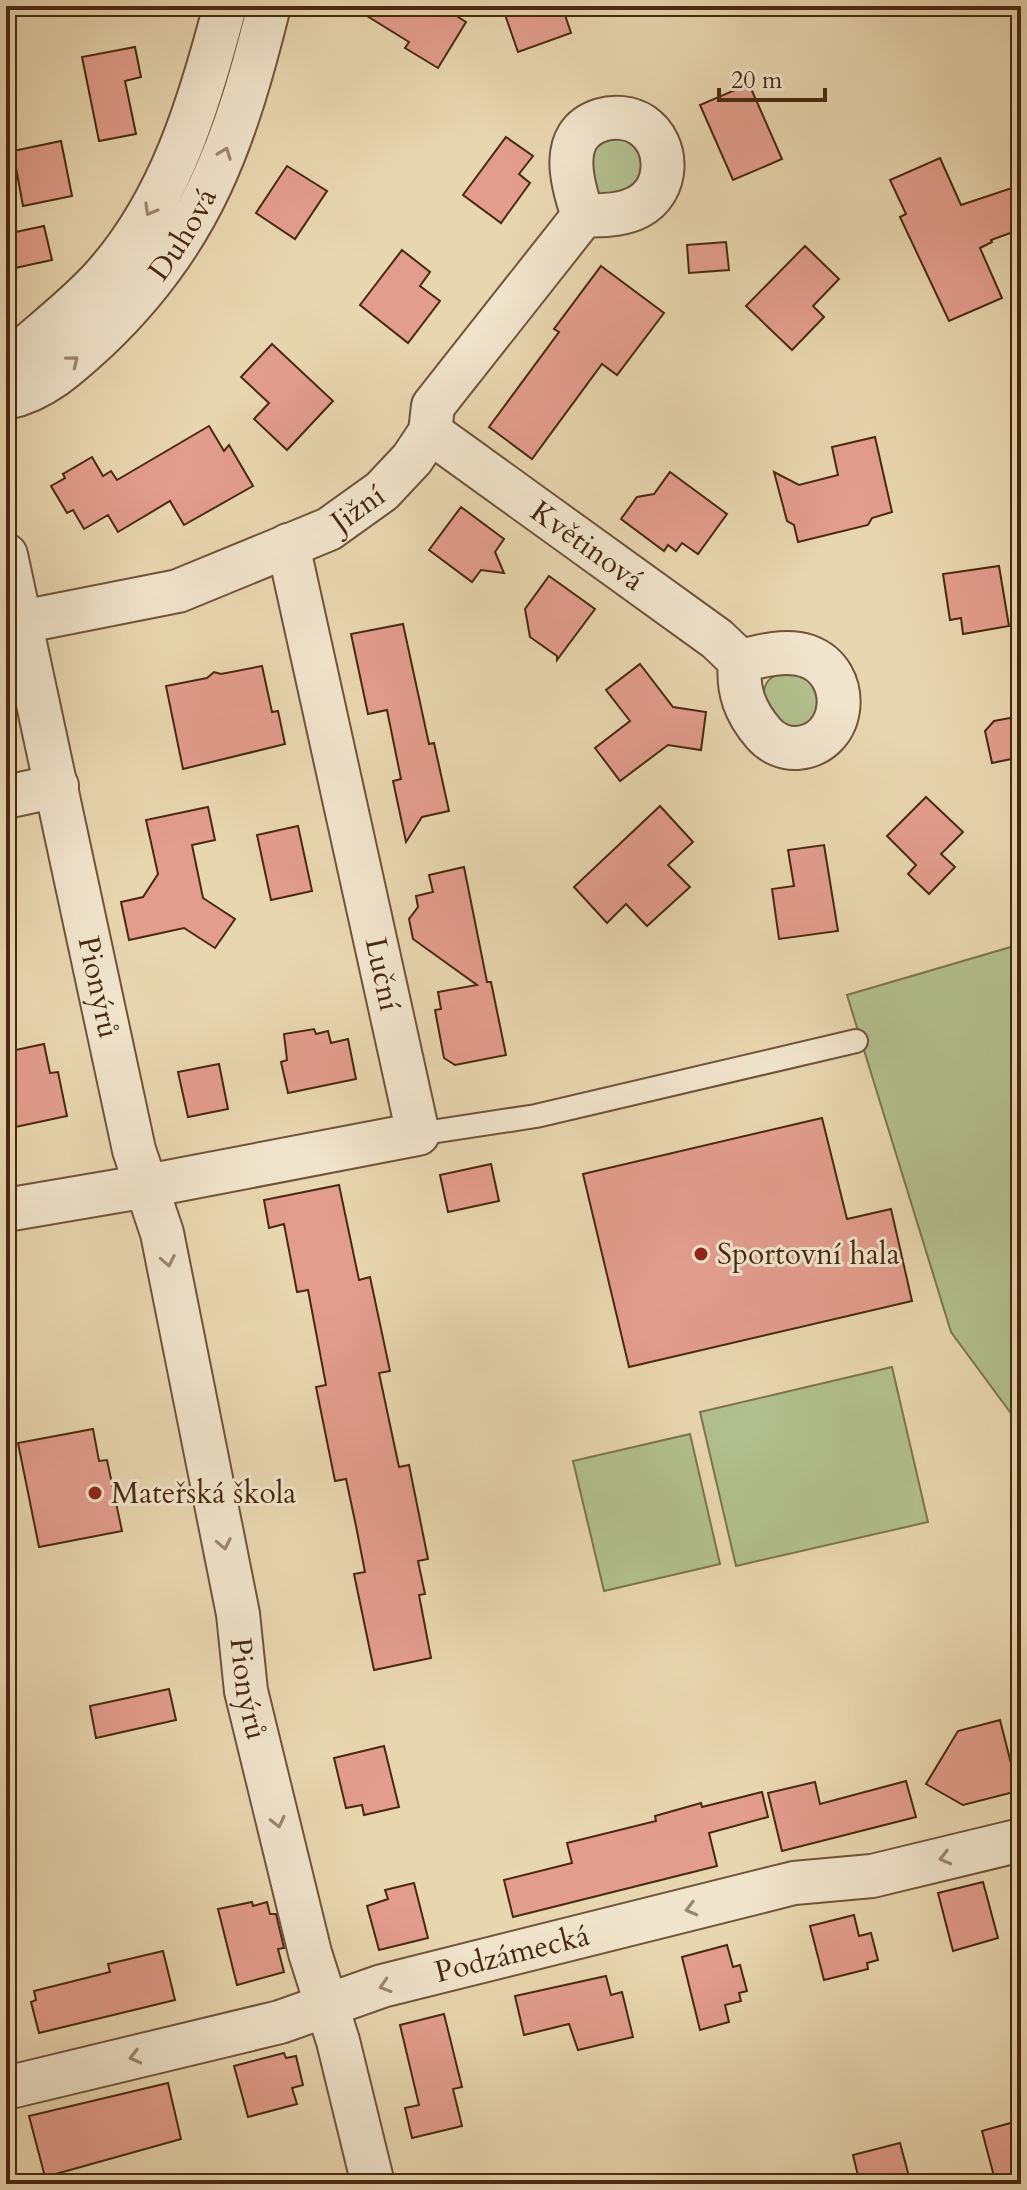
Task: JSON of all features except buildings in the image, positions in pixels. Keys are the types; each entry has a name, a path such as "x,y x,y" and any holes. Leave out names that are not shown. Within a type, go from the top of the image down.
{"street":[{"name":"Duhová","path":"6,365 102,278 139,229 167,180 184,137 225,6"},
{"name":"Duhová","path":"6,398 47,382 85,351 143,293 187,232 212,186 252,74 269,6"},
{"name":"Jižní","path":"14,623 178,591 329,529 382,491 412,459 430,432 433,406 583,216"},
{"name":"Květinová","path":"430,432 717,639 740,661"},
{"name":"Luční","path":"288,545 418,1134"},
{"name":"Pionýrů","path":"6,555 14,623 57,786 134,1150 162,1233 238,1614 246,1691 310,1953 328,2006 373,2184"},
{"path":"6,797 57,786"},
{"path":"6,1210 418,1134"},
{"name":"Podzámecká","path":"6,2088 280,2022 382,1986 794,1883 872,1876 1021,1840"}],"lane":[{"path":"418,1134 536,1116 856,1041"}],"green space":[{"path":"617,133 644,150 639,190 599,195 593,190 588,149"},
{"path":"802,671 825,694 807,733 763,718 763,696 772,677"},
{"path":"1021,944 1021,1427 951,1332 847,995"},
{"path":"892,1367 928,1522 736,1566 700,1412"},
{"path":"690,1434 720,1564 604,1591 573,1461"}],"place":[{"name":"Sportovní hala","path":"701,1254"},
{"name":"Mateřská škola","path":"95,1493"}]}
